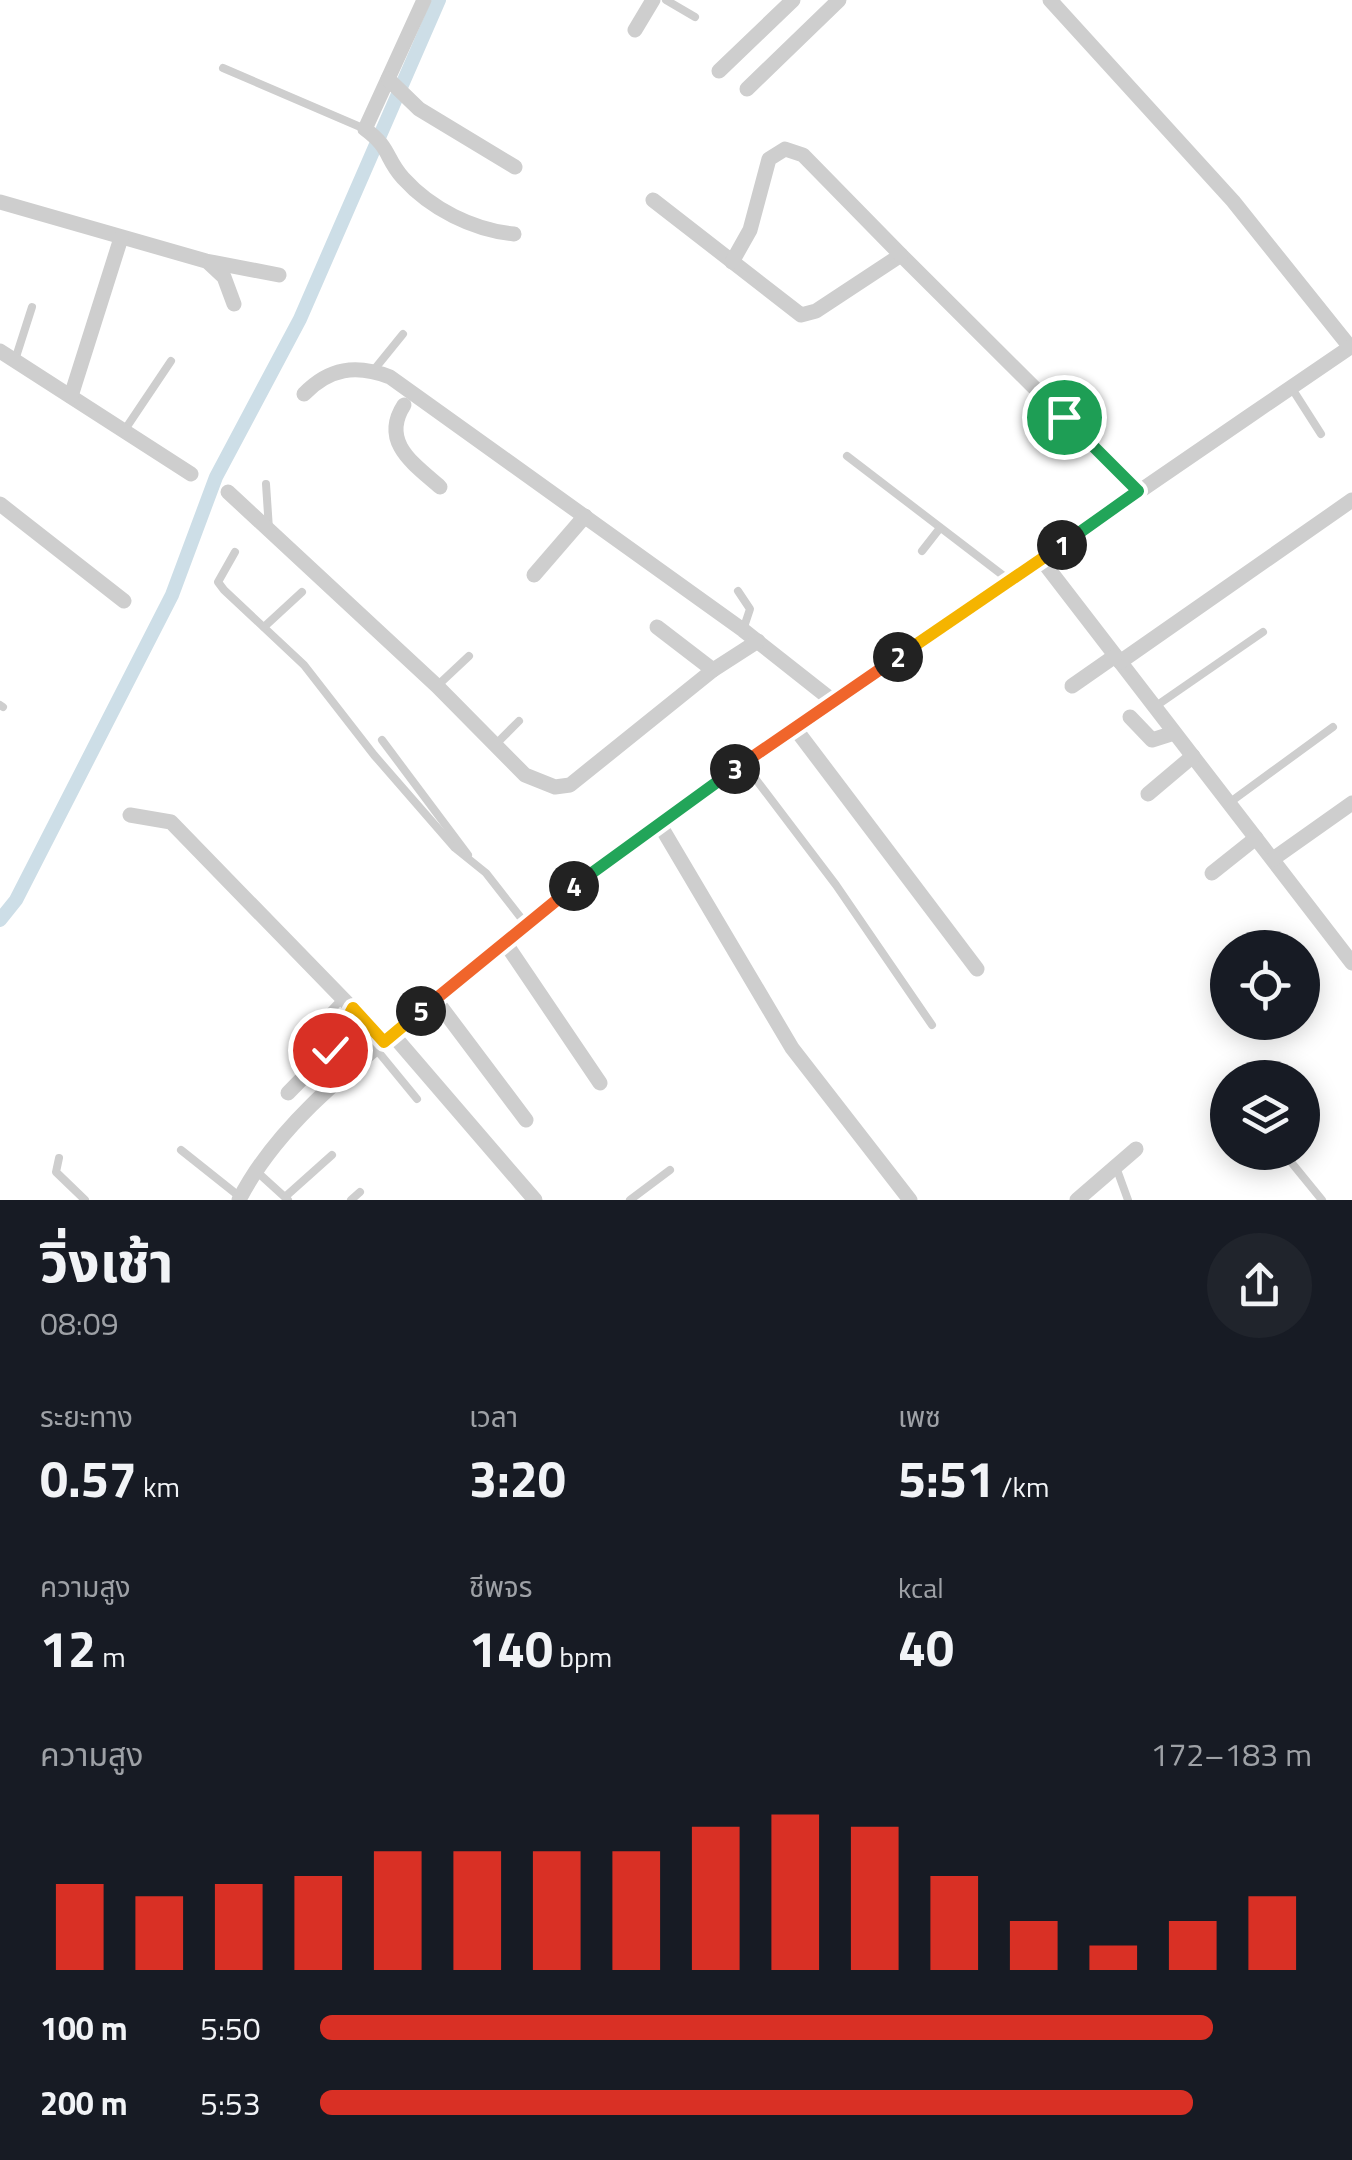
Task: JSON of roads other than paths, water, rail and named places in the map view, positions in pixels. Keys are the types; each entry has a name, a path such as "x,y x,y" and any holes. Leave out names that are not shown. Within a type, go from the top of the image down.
{"street":[{"path":"424,0 368,131 386,144 405,180 468,226 514,234"},
{"path":"635,30 653,0"},
{"path":"719,70 793,0"},
{"path":"747,89 839,0"},
{"path":"239,1199 255,1170 305,1114 525,923 744,762 1351,347 1233,201 1050,0"},
{"path":"390,81 405,99 515,167"},
{"path":"732,262 750,230 769,159 784,149 803,155 1138,491"},
{"path":"653,200 802,316 816,311 901,255"},
{"path":"0,202 120,238 280,275"},
{"path":"71,396 120,238"},
{"path":"206,260 224,277 234,304"},
{"path":"0,351 191,474"},
{"path":"304,394 320,378 340,370 374,371 586,516 758,641 833,701"},
{"path":"410,399 394,430 396,442 440,487"},
{"path":"228,492 437,686 525,775 555,787 570,785 713,670 758,641"},
{"path":"1072,686 1352,500"},
{"path":"0,504 124,601"},
{"path":"534,574 586,516"},
{"path":"1040,559 1352,963"},
{"path":"657,626 713,670"},
{"path":"1130,717 1152,740 1174,733"},
{"path":"794,728 977,969"},
{"path":"1148,794 1193,756"},
{"path":"1273,859 1352,803"},
{"path":"130,815 171,822 535,1200"},
{"path":"660,825 792,1048 910,1200"},
{"path":"1212,873 1256,838"},
{"path":"1336,942 1352,930"},
{"path":"504,941 600,1083"},
{"path":"435,999 526,1120"},
{"path":"288,1093 330,1050 348,1003"},
{"path":"1077,1200 1136,1150"}],"lane":[{"path":"666,0 695,18"},
{"path":"223,68 368,131"},
{"path":"15,360 32,307"},
{"path":"374,371 403,334"},
{"path":"124,431 171,361"},
{"path":"1292,387 1321,434"},
{"path":"847,456 1009,580"},
{"path":"266,484 268,530"},
{"path":"922,552 940,528"},
{"path":"236,552 220,572 218,582 304,665 454,848 471,858"},
{"path":"738,591 750,608 743,630"},
{"path":"264,627 302,592"},
{"path":"1153,708 1263,632"},
{"path":"437,686 470,656"},
{"path":"495,744 519,721"},
{"path":"1229,803 1334,727"},
{"path":"382,740 525,923"},
{"path":"744,762 836,885 932,1025"},
{"path":"304,1039 348,1003"},
{"path":"385,1042 417,1099"},
{"path":"181,1150 239,1199"},
{"path":"255,1170 287,1199 332,1155"},
{"path":"59,1158 56,1172 85,1200"},
{"path":"1116,1167 1128,1200"},
{"path":"630,1200 670,1170"},
{"path":"1298,1170 1322,1200"},
{"path":"351,1200 360,1192"}],"waterway":[{"path":"0,920 16,900 172,595 216,477 300,319 439,0"}]}
